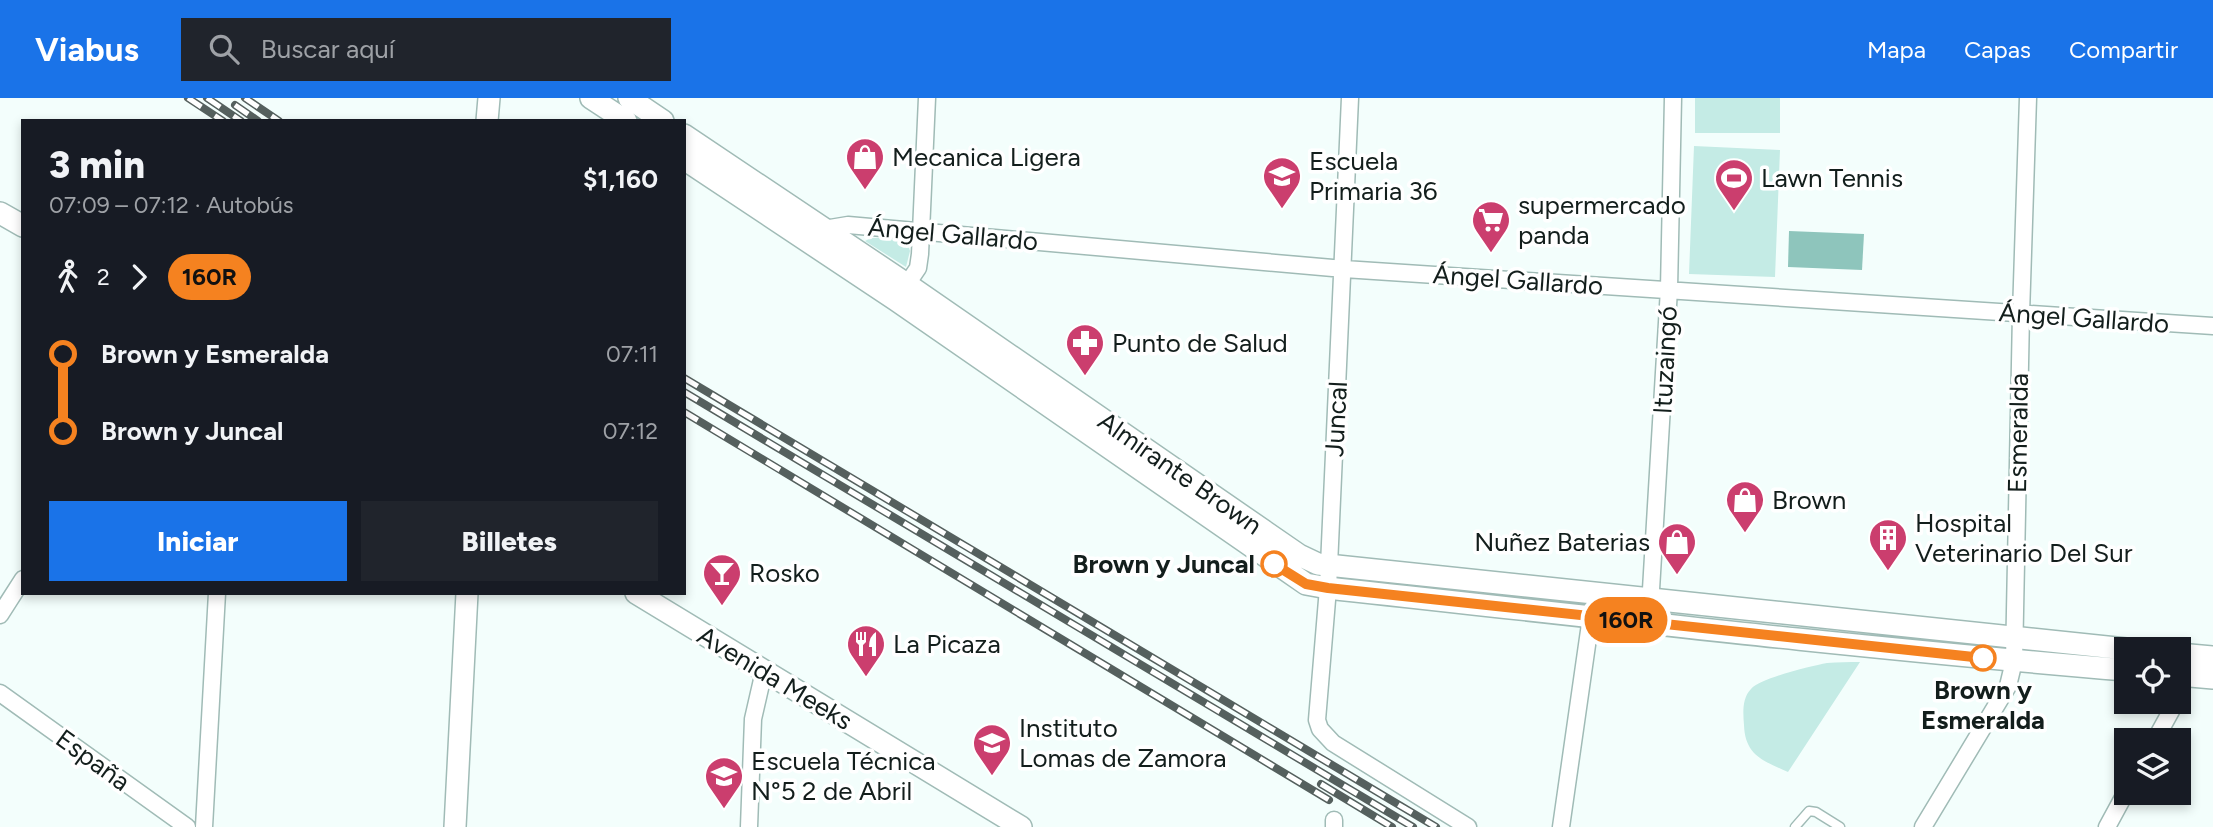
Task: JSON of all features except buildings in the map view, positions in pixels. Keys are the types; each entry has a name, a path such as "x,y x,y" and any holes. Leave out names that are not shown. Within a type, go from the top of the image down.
{"main road":[{"path":"487,119 489,98"},
{"path":"591,98 623,119"},
{"path":"629,98 660,119"},
{"name":"Almirante Brown","path":"686,136 824,229 902,292 1306,584 1591,617 2114,669"},
{"name":"Almirante Brown","path":"686,160 902,292 1298,555 1318,564 2114,648"},
{"path":"0,213 21,225"},
{"path":"455,827 467,595"},
{"name":"Avenida Meeks","path":"639,595 1021,827"},
{"path":"2191,655 2213,657"},
{"path":"2191,676 2213,678"}],"street":[{"path":"902,292 918,268 927,98"},
{"name":"Juncal","path":"1350,98 1328,588 1317,720 1326,737 1468,827"},
{"name":"Ituzaingó","path":"1649,622 1669,289 1673,98"},
{"name":"Esmeralda","path":"1923,827 2008,685 2014,661 2028,98"},
{"name":"Ángel Gallardo","path":"824,229 848,225 1344,269 2213,327"},
{"path":"0,615 21,582"},
{"path":"204,827 217,595"},
{"path":"1561,827 1591,617"},
{"path":"749,827 753,719 764,671"},
{"name":"España","path":"0,692 187,827"},
{"path":"2107,827 2119,805"}],"lane":[{"path":"1795,827 1804,813 1809,811 1816,812 1840,827"}],"shaded area":[{"path":"1695,98 1780,98 1780,133 1695,133"},
{"name":"Lawn Tennis","path":"1694,146 1780,150 1775,277 1689,274"},
{"path":"1789,231 1864,234 1862,270 1788,267"},
{"path":"871,238 901,238 907,241 910,251 906,267 865,241"},
{"path":"1860,662 1788,772 1757,756 1745,735 1743,716 1745,701 1751,689 1775,677 1810,667 1827,663"}],"railway":[{"path":"188,98 220,119"},
{"path":"207,98 238,119"},
{"path":"245,98 276,119"},
{"path":"235,105 255,119"},
{"path":"686,379 1436,827"},
{"path":"686,393 1413,827"},
{"path":"686,413 1329,800"},
{"path":"1321,784 1392,827"}],"bus line":[{"name":"160R","path":"1274,564 1306,584 1328,588 1983,658"}],"place":[{"name":"Mecanica Ligera","path":"865,191"},
{"name":"Escuela Primaria 36","path":"1282,210"},
{"name":"Lawn Tennis","path":"1734,212"},
{"name":"supermercado panda","path":"1491,254"},
{"name":"Punto de Salud","path":"1085,377"},
{"name":"Brown","path":"1745,534"},
{"name":"Brown y Juncal","path":"1274,564"},
{"name":"Hospital Veterinario Del Sur","path":"1888,572"},
{"name":"Nuñez Baterias","path":"1677,576"},
{"name":"Rosko","path":"722,607"},
{"name":"Brown y Esmeralda","path":"1983,658"},
{"name":"La Picaza","path":"866,678"},
{"name":"Instituto Lomas de Zamora","path":"992,777"},
{"name":"Escuela Técnica N°5 2 de Abril","path":"724,810"}]}
